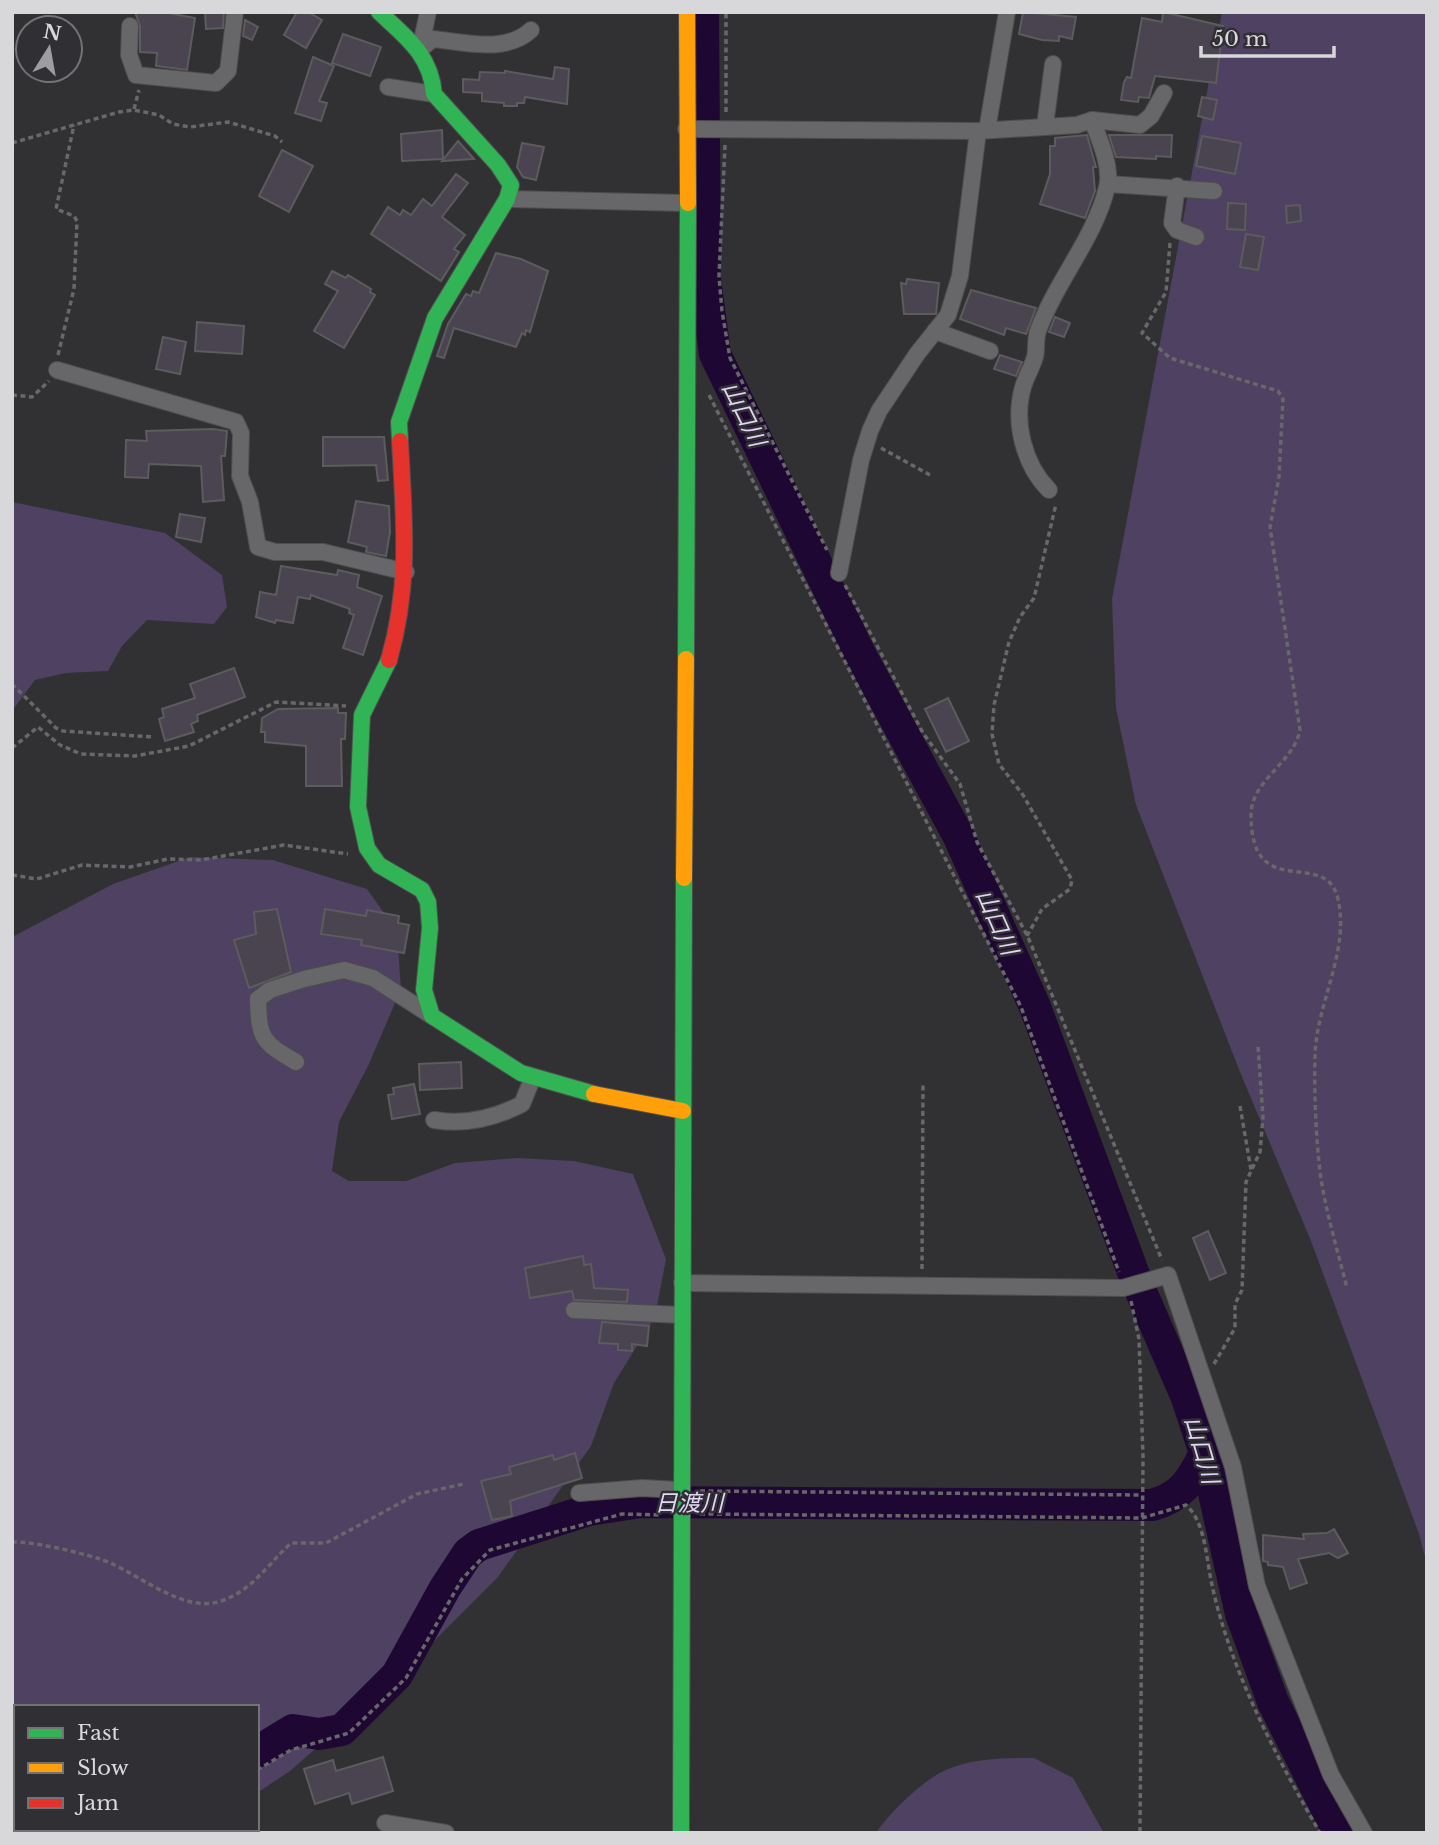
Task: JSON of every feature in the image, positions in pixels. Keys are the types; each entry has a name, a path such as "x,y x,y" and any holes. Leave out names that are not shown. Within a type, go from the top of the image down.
{"street":[{"path":"130,26 127,43 136,75 216,83 228,71 235,12"},
{"path":"379,12 420,50 434,74 434,94"},
{"path":"420,50 428,12"},
{"path":"681,1833 680,1499 688,361 686,203 690,130 687,12"},
{"path":"839,573 867,440 879,411 948,315 960,276 983,130 1007,12"},
{"path":"420,50 432,39 506,45 519,41 531,30"},
{"path":"1045,126 1053,64"},
{"path":"388,87 434,94 498,165 511,185 507,199 435,318 400,422 406,572 399,621 389,659 362,715 358,807 366,848 379,865 422,890 428,902 430,928 424,990 432,1016"},
{"path":"690,130 983,130 1077,125 1092,120 1140,125 1151,116 1164,93"},
{"path":"1049,490 1037,478 1025,451 1018,410 1035,356 1037,332 1096,219 1108,184 1105,160 1092,120"},
{"path":"1108,184 1177,186 1214,191"},
{"path":"1177,186 1172,223 1177,230 1196,237"},
{"path":"507,199 686,203"},
{"path":"935,331 989,351"},
{"path":"57,370 236,422 242,433 240,476 250,502 258,547 275,552 323,552 406,572"},
{"path":"296,1062 267,1045 258,1024 258,999 270,990 293,982 344,970 373,978 521,1073 575,1090 683,1111"},
{"path":"435,1120 452,1123 501,1115 522,1104 533,1077"},
{"path":"682,1283 1129,1287 1166,1276 1204,1377 1233,1467 1257,1586 1331,1775 1364,1833"},
{"path":"574,1310 681,1315"},
{"path":"579,1493 653,1488 680,1499"},
{"path":"386,1823 446,1833"}],"path":[{"path":"726,12 719,275 730,358 923,733 960,783 977,842 1027,936 1166,1276"},
{"path":"12,143 134,110 159,115 173,124 190,127 229,122 275,136 282,142"},
{"path":"12,395 32,397 57,370 58,349 74,289 77,221 74,216 56,209 74,125"},
{"path":"1172,223 1166,292 1142,333 1170,358 1278,391 1283,399 1279,477 1270,527 1300,730 1297,745 1257,791 1251,811 1252,833 1258,850 1269,866 1280,872 1310,872 1327,880 1337,895 1340,930 1315,1054 1321,1178 1347,1288"},
{"path":"704,385 1021,1007 1129,1287 1139,1339 1142,1497 1140,1833"},
{"path":"867,440 930,475"},
{"path":"1027,936 1042,909 1070,889 1072,880 1023,795 999,764 993,746 993,713 1009,642 1020,617 1033,601 1043,568 1056,507 1049,490"},
{"path":"12,684 56,728 63,731 153,737"},
{"path":"12,748 38,727 60,746 81,754 135,756 189,746 276,702 365,708"},
{"path":"12,875 37,879 82,865 130,867 168,859 201,860 284,845 374,858"},
{"path":"1204,1377 1235,1328 1235,1304 1243,1279 1247,1182 1259,1153 1263,1117 1258,1046"},
{"path":"922,1285 923,1083"},
{"path":"1240,1106 1251,1170"},
{"path":"12,1542 26,1542 98,1558 186,1602 205,1605 223,1601 255,1583 291,1543 326,1543 417,1494 464,1484"},
{"path":"680,1499 1142,1497"},
{"path":"1142,1516 1186,1505 1193,1511 1215,1597 1260,1724 1320,1833"}],"shaded area":[{"path":"1222,12 1427,12 1427,1564 1419,1534 1311,1241 1240,1072 1136,805 1116,708 1112,599"},
{"path":"12,502 165,533 222,575 227,607 214,624 147,620 122,646 108,671 66,673 35,680 12,711"},
{"path":"190,857 273,860 367,889 397,931 401,989 369,1064 339,1122 332,1171 349,1181 406,1181 455,1163 517,1158 574,1161 633,1174 666,1259 655,1317 614,1383 591,1446 498,1577 397,1678 290,1771 259,1792 259,1705 14,1705 14,1831 204,1831 12,1833 12,937 113,884"},
{"path":"1034,1758 1073,1778 1104,1833 876,1833 909,1796 939,1773 958,1765 980,1761"}],"building":[{"path":"135,12 163,12 195,18 187,70 156,66 157,53 140,52 140,26"},
{"path":"205,12 224,12 223,28 206,29"},
{"path":"297,12 308,12 322,20 306,48 284,35"},
{"path":"1023,12 1076,17 1072,39 1059,36 1059,41 1042,40 1019,34"},
{"path":"1163,12 1223,26 1216,83 1155,76 1149,98 1139,97 1138,102 1121,100 1124,82 1127,77 1131,78 1142,18 1162,22"},
{"path":"245,20 258,27 252,40 243,36"},
{"path":"343,34 381,47 370,76 332,63"},
{"path":"313,57 334,66 319,101 327,103 321,121 295,113"},
{"path":"555,67 569,69 567,104 525,97 524,103 517,103 517,106 504,106 504,103 482,101 482,93 463,92 463,79 479,80 480,72 505,71 553,79"},
{"path":"1202,97 1217,100 1213,120 1198,116"},
{"path":"442,130 443,159 402,161 401,134"},
{"path":"1087,135 1096,167 1093,167 1095,191 1085,218 1040,204 1050,174 1050,146 1055,146 1055,138"},
{"path":"1109,135 1172,135 1171,157 1116,157"},
{"path":"1202,136 1241,143 1235,174 1196,166"},
{"path":"458,141 474,159 442,161"},
{"path":"522,143 544,147 536,180 523,177 517,167"},
{"path":"282,150 313,166 289,212 259,196"},
{"path":"456,174 468,183 442,217 465,235 454,249 459,252 441,281 371,234 388,207 400,215 403,210 411,215 423,199 432,206"},
{"path":"1228,203 1246,204 1245,230 1227,229"},
{"path":"1300,205 1301,221 1287,223 1286,206"},
{"path":"1246,234 1264,237 1258,270 1240,267"},
{"path":"496,253 521,259 548,271 530,332 526,330 525,335 522,333 516,347 454,328 444,358 437,356 448,324 466,294 471,296 473,291 479,293"},
{"path":"332,271 346,278 348,275 371,289 370,292 375,295 344,348 314,331 338,291 325,284"},
{"path":"907,279 939,283 936,314 904,314 901,283 906,284"},
{"path":"971,290 1036,308 1026,334 1006,328 1004,335 960,319"},
{"path":"1055,317 1070,323 1064,337 1049,332"},
{"path":"197,322 244,326 242,354 195,351"},
{"path":"163,337 186,342 180,374 156,369"},
{"path":"1000,355 1022,362 1016,376 994,369"},
{"path":"146,431 227,431 225,456 221,456 224,500 203,502 201,466 149,464 148,478 125,477 126,440 147,441"},
{"path":"323,437 384,437 388,480 378,481 376,465 323,466"},
{"path":"356,501 389,506 390,532 386,556 366,552 367,547 348,542"},
{"path":"180,514 205,518 201,542 176,537"},
{"path":"281,566 337,575 338,570 359,575 357,587 382,596 363,655 343,648 354,615 349,613 350,609 311,595 310,599 298,597 293,623 276,620 275,623 256,617 260,592 276,595"},
{"path":"234,668 245,697 197,715 198,721 191,724 194,732 165,741 159,719 164,717 162,709 195,698 190,684"},
{"path":"948,698 969,741 946,752 925,709"},
{"path":"338,708 338,713 346,713 345,739 341,739 342,786 306,786 306,746 265,742 265,732 261,732 262,718 278,709"},
{"path":"277,909 291,972 249,988 234,940 256,934 254,912"},
{"path":"325,909 366,916 367,910 399,916 398,923 409,925 404,953 361,945 362,940 321,934"},
{"path":"461,1062 462,1088 420,1090 419,1064"},
{"path":"414,1084 420,1114 392,1119 388,1095 394,1094 393,1088"},
{"path":"1208,1231 1226,1273 1210,1280 1193,1238"},
{"path":"583,1256 584,1265 591,1264 594,1288 628,1290 627,1302 574,1300 572,1291 530,1298 525,1268"},
{"path":"602,1322 649,1326 647,1346 632,1344 632,1351 618,1350 618,1344 599,1343"},
{"path":"575,1453 582,1478 510,1501 512,1516 492,1520 481,1481 511,1474 509,1467 553,1455 554,1460"},
{"path":"1334,1529 1348,1553 1338,1558 1329,1553 1298,1559 1307,1583 1290,1589 1283,1567 1268,1565 1268,1562 1263,1561 1263,1535 1304,1539 1303,1534 1327,1533"},
{"path":"383,1757 393,1791 352,1804 349,1793 315,1804 304,1769 333,1760 336,1771"}],"waterway":[{"name":"山口川","path":"703,12 705,279 715,354 859,652 959,837 1035,1007 1136,1280 1187,1398 1205,1453 1241,1614 1273,1702 1339,1833"},
{"name":"日渡川","path":"259,1751 293,1730 319,1734 342,1730 397,1675 445,1588 468,1553 479,1545 589,1510 641,1502 1152,1505 1179,1492 1205,1453"}],"traffic: fast":[{"path":"379,12 416,48 428,68 434,94 498,165 511,185 507,199 435,318 399,422 400,441"},
{"path":"686,659 688,203"},
{"path":"389,660 362,715 358,807 367,848 379,865 422,890 428,902 430,928 424,990 432,1016 521,1073 594,1094"},
{"path":"681,1833 684,878"}],"traffic: slow":[{"path":"687,12 688,203"},
{"path":"684,878 686,659"},
{"path":"594,1094 683,1111"}],"traffic: jam":[{"path":"389,660 401,604 403,577 404,524 400,441"}]}
